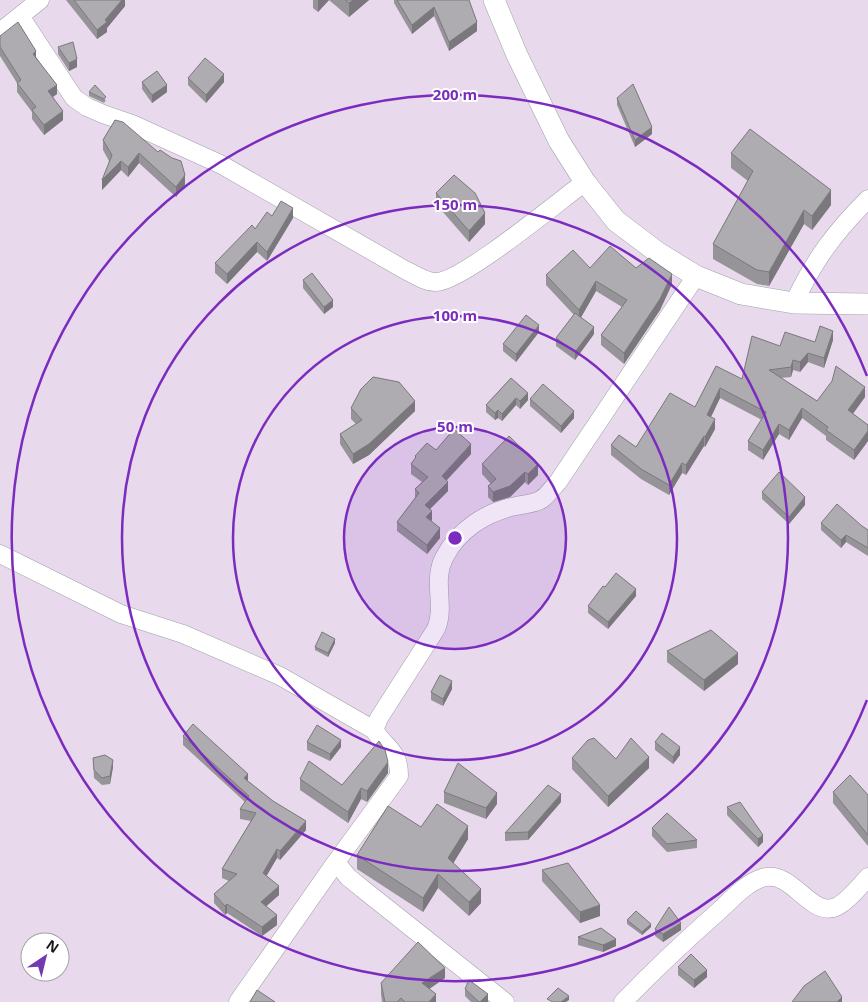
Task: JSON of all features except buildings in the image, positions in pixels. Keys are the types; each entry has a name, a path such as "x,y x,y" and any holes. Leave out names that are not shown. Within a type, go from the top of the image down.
{"main road":[{"path":"494,0 517,55 555,133 585,182 616,221 657,252 696,276 741,294 794,303 868,304"}],"street":[{"path":"0,32 40,0"},
{"path":"20,16 74,98 87,107 132,124 222,165 405,270 435,283 446,280 473,266 585,182"},
{"path":"794,303 807,275 832,237 868,199"},
{"path":"374,730 379,718 440,620 438,580 442,560 453,542 483,517 542,499 558,482 696,276"},
{"path":"0,554 121,614 183,634 280,676 374,730 380,740 393,752 399,763 399,776 238,1002"},
{"path":"336,862 348,877 504,1002"},
{"path":"623,1002 672,952 745,888 760,878 771,876 784,879 819,907 828,910 839,906 868,877"}],"shaded area":[{"path":"0,0 868,0 868,1002 0,1002"}]}
